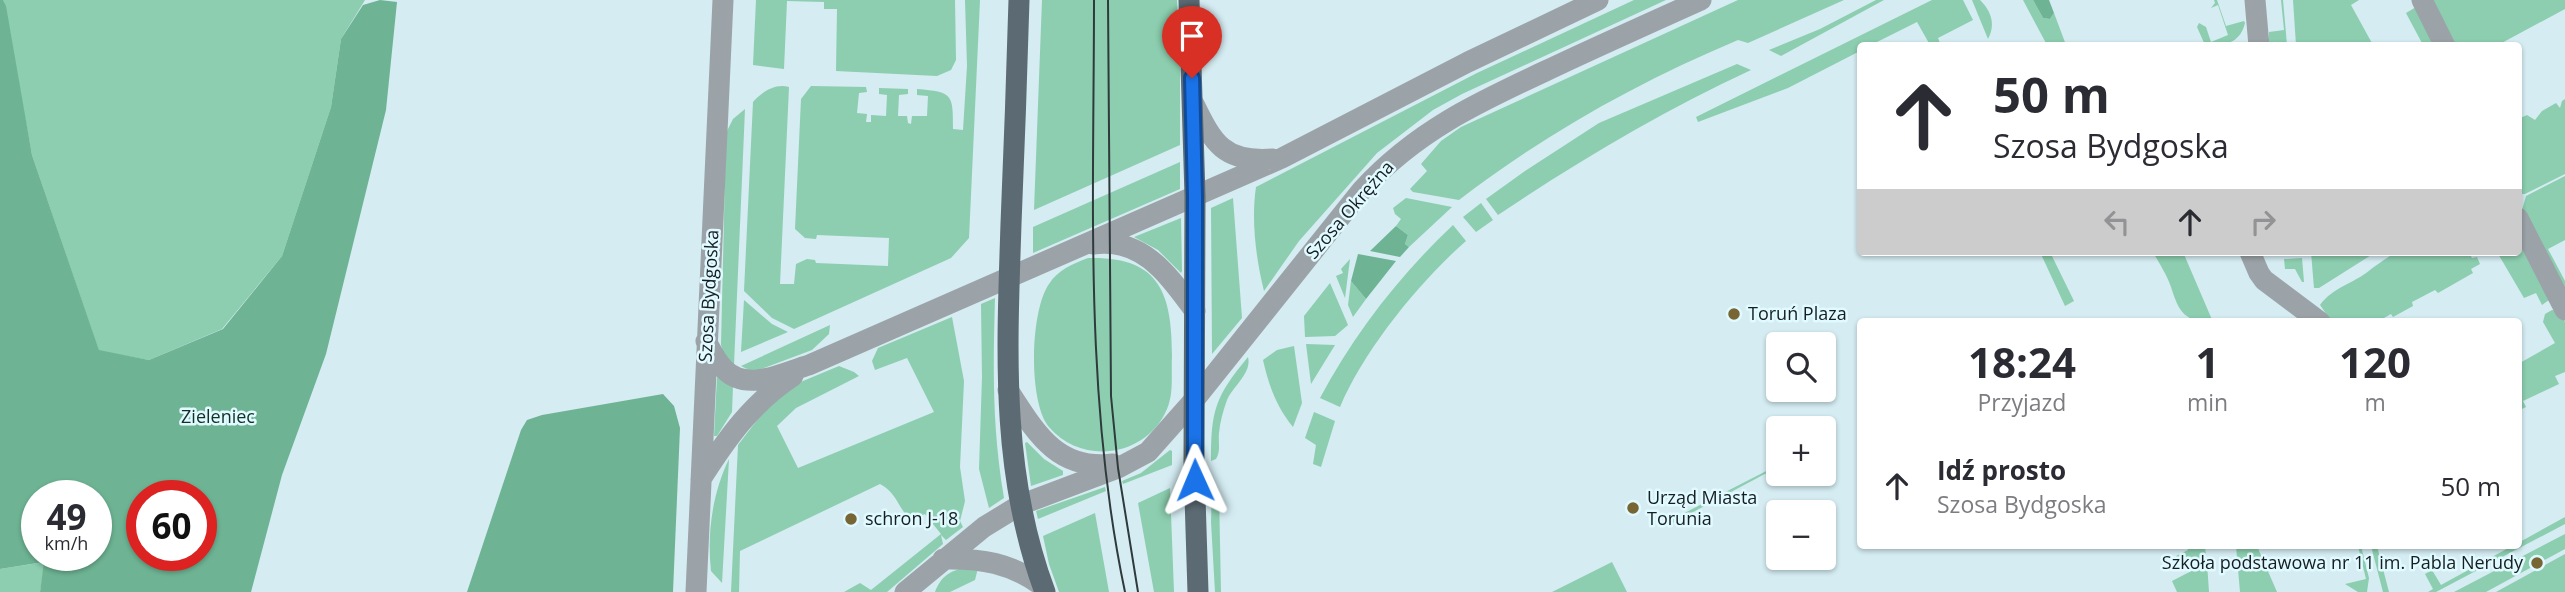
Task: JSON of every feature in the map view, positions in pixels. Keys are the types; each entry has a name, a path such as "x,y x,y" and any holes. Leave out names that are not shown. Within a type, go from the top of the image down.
{"main road":[{"path":"1019,0 1009,278 1008,390 1013,469 1020,505 1044,589"},
{"path":"1189,0 1194,104 1198,592"}],"street":[{"name":"Szosa Bydgoska","path":"696,592 723,0"},
{"path":"706,341 726,372 738,378 760,380 809,365 1282,158 1468,62 1598,0"},
{"name":"Szosa Okrężna","path":"905,592 984,527 1020,505 1136,460 1162,439 1357,196 1388,163 1419,138 1478,102 1700,0"},
{"path":"2255,0 2259,42"},
{"path":"2423,0 2443,42"},
{"path":"1194,104 1210,137 1219,146 1246,158 1282,158"},
{"path":"2522,226 2565,310"},
{"path":"1080,246 1113,242 1127,245 1150,258 1195,311"},
{"path":"2252,256 2259,273 2269,284 2315,318"},
{"path":"700,481 736,426 751,410 777,386 809,365"},
{"name":"Szosa Okrężna","path":"1008,390 1047,445 1072,461 1103,466 1136,460"},
{"path":"943,559 994,562 1027,575 1044,589"}],"green space":[{"name":"Zieleniec","path":"0,0 3,0 6,6 32,155 99,350 149,360 223,329 282,256 331,107 341,39 363,5 380,0 397,2 386,110 326,354 282,475 251,592 40,592 43,571 112,571 112,480 21,480 21,566 0,569"},
{"path":"3,0 365,0 341,39 331,107 282,256 222,329 149,360 99,351 32,155"},
{"path":"756,0 955,0 956,60 951,70 937,76 836,71 837,9 824,9 824,2 787,1 784,69 753,65"},
{"path":"965,0 980,0 969,238 951,258 794,329 772,318 744,291 753,102 769,89 789,87 780,284 794,284 796,264 807,259 815,260 816,263 888,266 889,238 817,235 816,239 805,238 795,229 801,99 811,86 866,87 867,92 859,93 857,113 867,114 866,122 871,122 871,115 886,116 887,95 879,94 879,88 908,89 908,94 899,95 898,116 907,116 908,123 911,124 912,116 927,116 928,96 917,95 917,89 938,92 948,97 951,102 953,129 963,130 967,66"},
{"path":"1042,0 1177,0 1180,145 1034,210"},
{"path":"1634,0 1666,0 1462,94 1433,110 1377,153 1299,241 1264,291 1255,239 1256,187 1477,73"},
{"path":"1738,0 1844,0 1748,43 1738,40 1664,73 1559,131 1459,200 1413,192 1410,189 1427,171 1421,164 1441,141 1461,127"},
{"path":"1876,0 1884,0 1781,56 1769,50 1820,29"},
{"path":"1932,0 1963,0 1973,20 1938,38 1940,42 1928,42 1917,22 1877,42 1857,42 1857,53 1788,88 1698,122 1696,117"},
{"path":"1972,0 1980,0 1989,13 1992,28 1988,39"},
{"path":"2023,0 2033,0 2043,18 2050,19 2054,13 2065,42 2045,42"},
{"path":"2033,0 2049,0 2054,13 2050,19 2043,18"},
{"path":"2214,0 2217,0 2226,26 2244,21 2245,23 2243,30 2230,42 2211,42 2228,35 2218,5 2211,8"},
{"path":"2281,0 2287,42 2269,42 2269,32 2284,30"},
{"path":"2293,0 2359,0 2351,5 2371,42 2296,42"},
{"path":"2430,0 2565,0 2565,9 2504,42 2450,42"},
{"path":"2416,7 2435,38 2433,42 2421,42 2406,13"},
{"path":"2199,23 2206,27 2211,42 2204,42 2197,27"},
{"path":"1737,64 1751,70 1622,138 1498,215 1486,199 1599,123"},
{"path":"2565,99 2565,174 2522,194 2522,117 2527,115 2535,120 2542,111 2556,103 2560,108"},
{"path":"745,109 734,365 724,355 721,345 726,133 733,119"},
{"path":"1180,162 1180,189 1033,253 1033,227"},
{"path":"2565,176 2565,240 2548,249 2565,281 2565,292 2522,210 2526,196"},
{"path":"1233,198 1242,318 1212,354 1211,208"},
{"path":"1406,198 1452,207 1409,247 1405,244 1408,235 1396,226 1401,219 1393,208"},
{"path":"1481,203 1493,220 1476,232 1463,217"},
{"path":"1181,218 1181,273 1158,250 1134,237"},
{"path":"1453,225 1466,241 1412,296 1378,340 1350,385 1340,407 1320,398 1379,306"},
{"path":"1396,226 1408,235 1405,244 1409,247 1400,257 1370,251"},
{"path":"2522,242 2549,300 2542,305 2536,293 2524,298 2499,256 2522,256"},
{"path":"1358,254 1396,261 1366,299 1351,281"},
{"path":"2042,256 2052,256 2074,301 2065,306"},
{"path":"2155,256 2185,256 2211,318 2189,318 2184,314"},
{"path":"2311,256 2370,256 2319,288 2314,288"},
{"path":"2390,256 2471,256 2477,257 2480,264 2471,269 2473,273 2438,293 2435,290 2412,302 2413,306 2393,317 2391,314 2384,318 2329,318 2320,305 2337,290"},
{"path":"1088,258 1131,263 1146,271 1157,282 1169,313 1172,383 1167,409 1158,425 1145,438 1113,451 1079,447 1063,439 1049,427 1037,398 1035,335 1043,297 1049,284 1061,271"},
{"path":"2302,258 2304,282 2295,269 2285,269 2284,259"},
{"path":"1350,259 1345,298 1336,276 1343,273 1341,269"},
{"path":"1351,281 1366,299 1353,317 1348,305"},
{"path":"1330,283 1348,325 1335,336 1305,337 1304,316"},
{"path":"995,298 994,398 1004,498 989,508 979,469 981,304"},
{"path":"744,300 772,324 788,332 741,352"},
{"path":"2552,310 2559,311 2565,322 2565,372 2555,376 2559,384 2523,401 2526,407 2522,409 2522,362 2555,343 2543,322 2545,314"},
{"path":"952,317 964,381 960,467 965,501 960,521 963,527 946,540 941,535 943,544 887,592 844,592 860,583 871,590 941,534 925,514 911,520 894,496 880,484 740,551 739,592 731,592 738,445 764,411 803,381 839,366 859,376 796,408 777,426 798,468 934,412 907,358 875,370 872,361 878,348"},
{"path":"830,325 829,334 812,350 753,372 741,366"},
{"path":"1306,344 1335,345 1311,384"},
{"path":"1294,346 1302,403 1293,427 1274,395 1263,360 1277,350"},
{"path":"1248,357 1245,374 1227,400 1220,425 1218,453 1216,459 1211,461 1212,429 1217,405 1228,383"},
{"path":"717,377 733,386 732,412 717,436 714,436"},
{"path":"663,394 674,406 680,428 673,592 467,592 521,430 527,420"},
{"path":"1314,412 1335,421 1321,467 1313,464 1316,445 1305,438"},
{"path":"1027,442 1044,459 1063,471 1063,475 1031,486"},
{"path":"1170,450 1172,465 1123,484 1122,481 1141,473"},
{"path":"729,459 722,583 711,571 710,529 718,486"},
{"path":"1766,471 1665,527 1663,524"},
{"path":"1212,485 1217,487 1219,492 1221,592 1215,592"},
{"path":"1105,487 1106,491 1038,519 1036,511"},
{"path":"1170,488 1174,592 1154,592 1138,503"},
{"path":"1095,513 1109,592 1059,592 1043,536"},
{"path":"2565,517 2565,524 2522,547 2522,541"},
{"path":"2565,534 2565,549 2486,592 2454,592"},
{"path":"2205,549 2206,556 2182,568 2176,556 2188,550"},
{"path":"2236,549 2258,549 2277,592 2240,592"},
{"path":"2359,549 2362,549 2369,578 2367,592 2358,592 2345,584 2366,579"},
{"path":"2372,549 2378,549 2389,592 2383,592"},
{"path":"2507,549 2518,549 2436,592 2428,592 2433,589 2425,574 2432,570 2441,585"},
{"path":"2565,554 2565,592 2496,592"},
{"path":"1612,562 1627,592 1552,592"},
{"path":"2207,563 2209,592 2177,592 2172,581"},
{"path":"21,566 21,571 44,571 40,592 0,592 0,569"},
{"path":"963,568 978,568 975,580 950,592 935,592 946,576"}],"tram line":[{"path":"1094,0 1093,223 1097,371 1112,519 1125,592"},
{"path":"1108,0 1111,396 1118,468 1138,592"}],"place":[{"name":"Toruń Plaza","path":"1734,314"},
{"name":"Urząd Miasta Torunia","path":"1633,508"},
{"name":"schron J-18","path":"851,519"},
{"name":"Szkoła podstawowa nr 11 im. Pabla Nerudy","path":"2537,563"}],"route":[{"path":"1192,78 1195,196 1195,480"}]}
